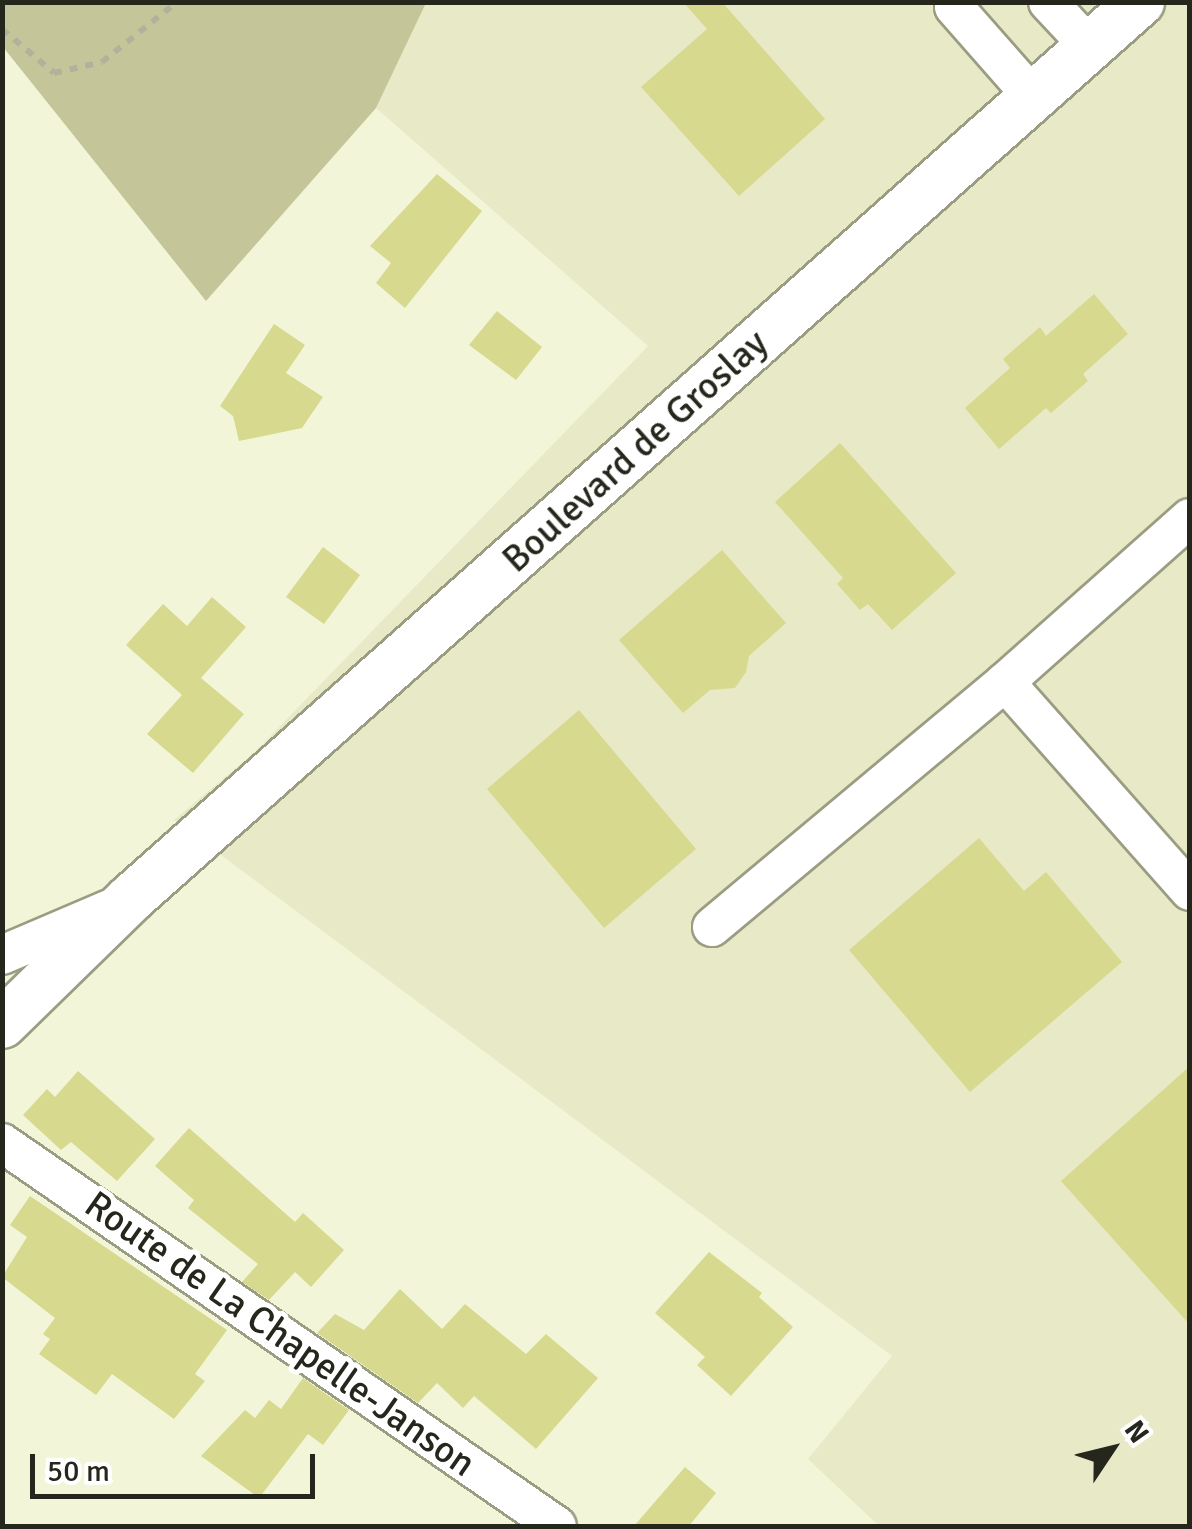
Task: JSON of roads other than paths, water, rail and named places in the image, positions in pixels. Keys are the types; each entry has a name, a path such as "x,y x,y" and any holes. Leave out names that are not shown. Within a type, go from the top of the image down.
{"main road":[{"name":"Boulevard de Groslay","path":"2,1024 130,900 1140,2"}],"street":[{"path":"958,2 954,7 1033,97"},
{"path":"1048,2 1090,47"},
{"path":"712,926 1005,682 1190,518"},
{"path":"1005,682 1190,891"},
{"name":"Boulevard de Groslay","path":"2,955 130,900"},
{"name":"Route de La Chapelle-Janson","path":"2,1142 557,1526"}]}
